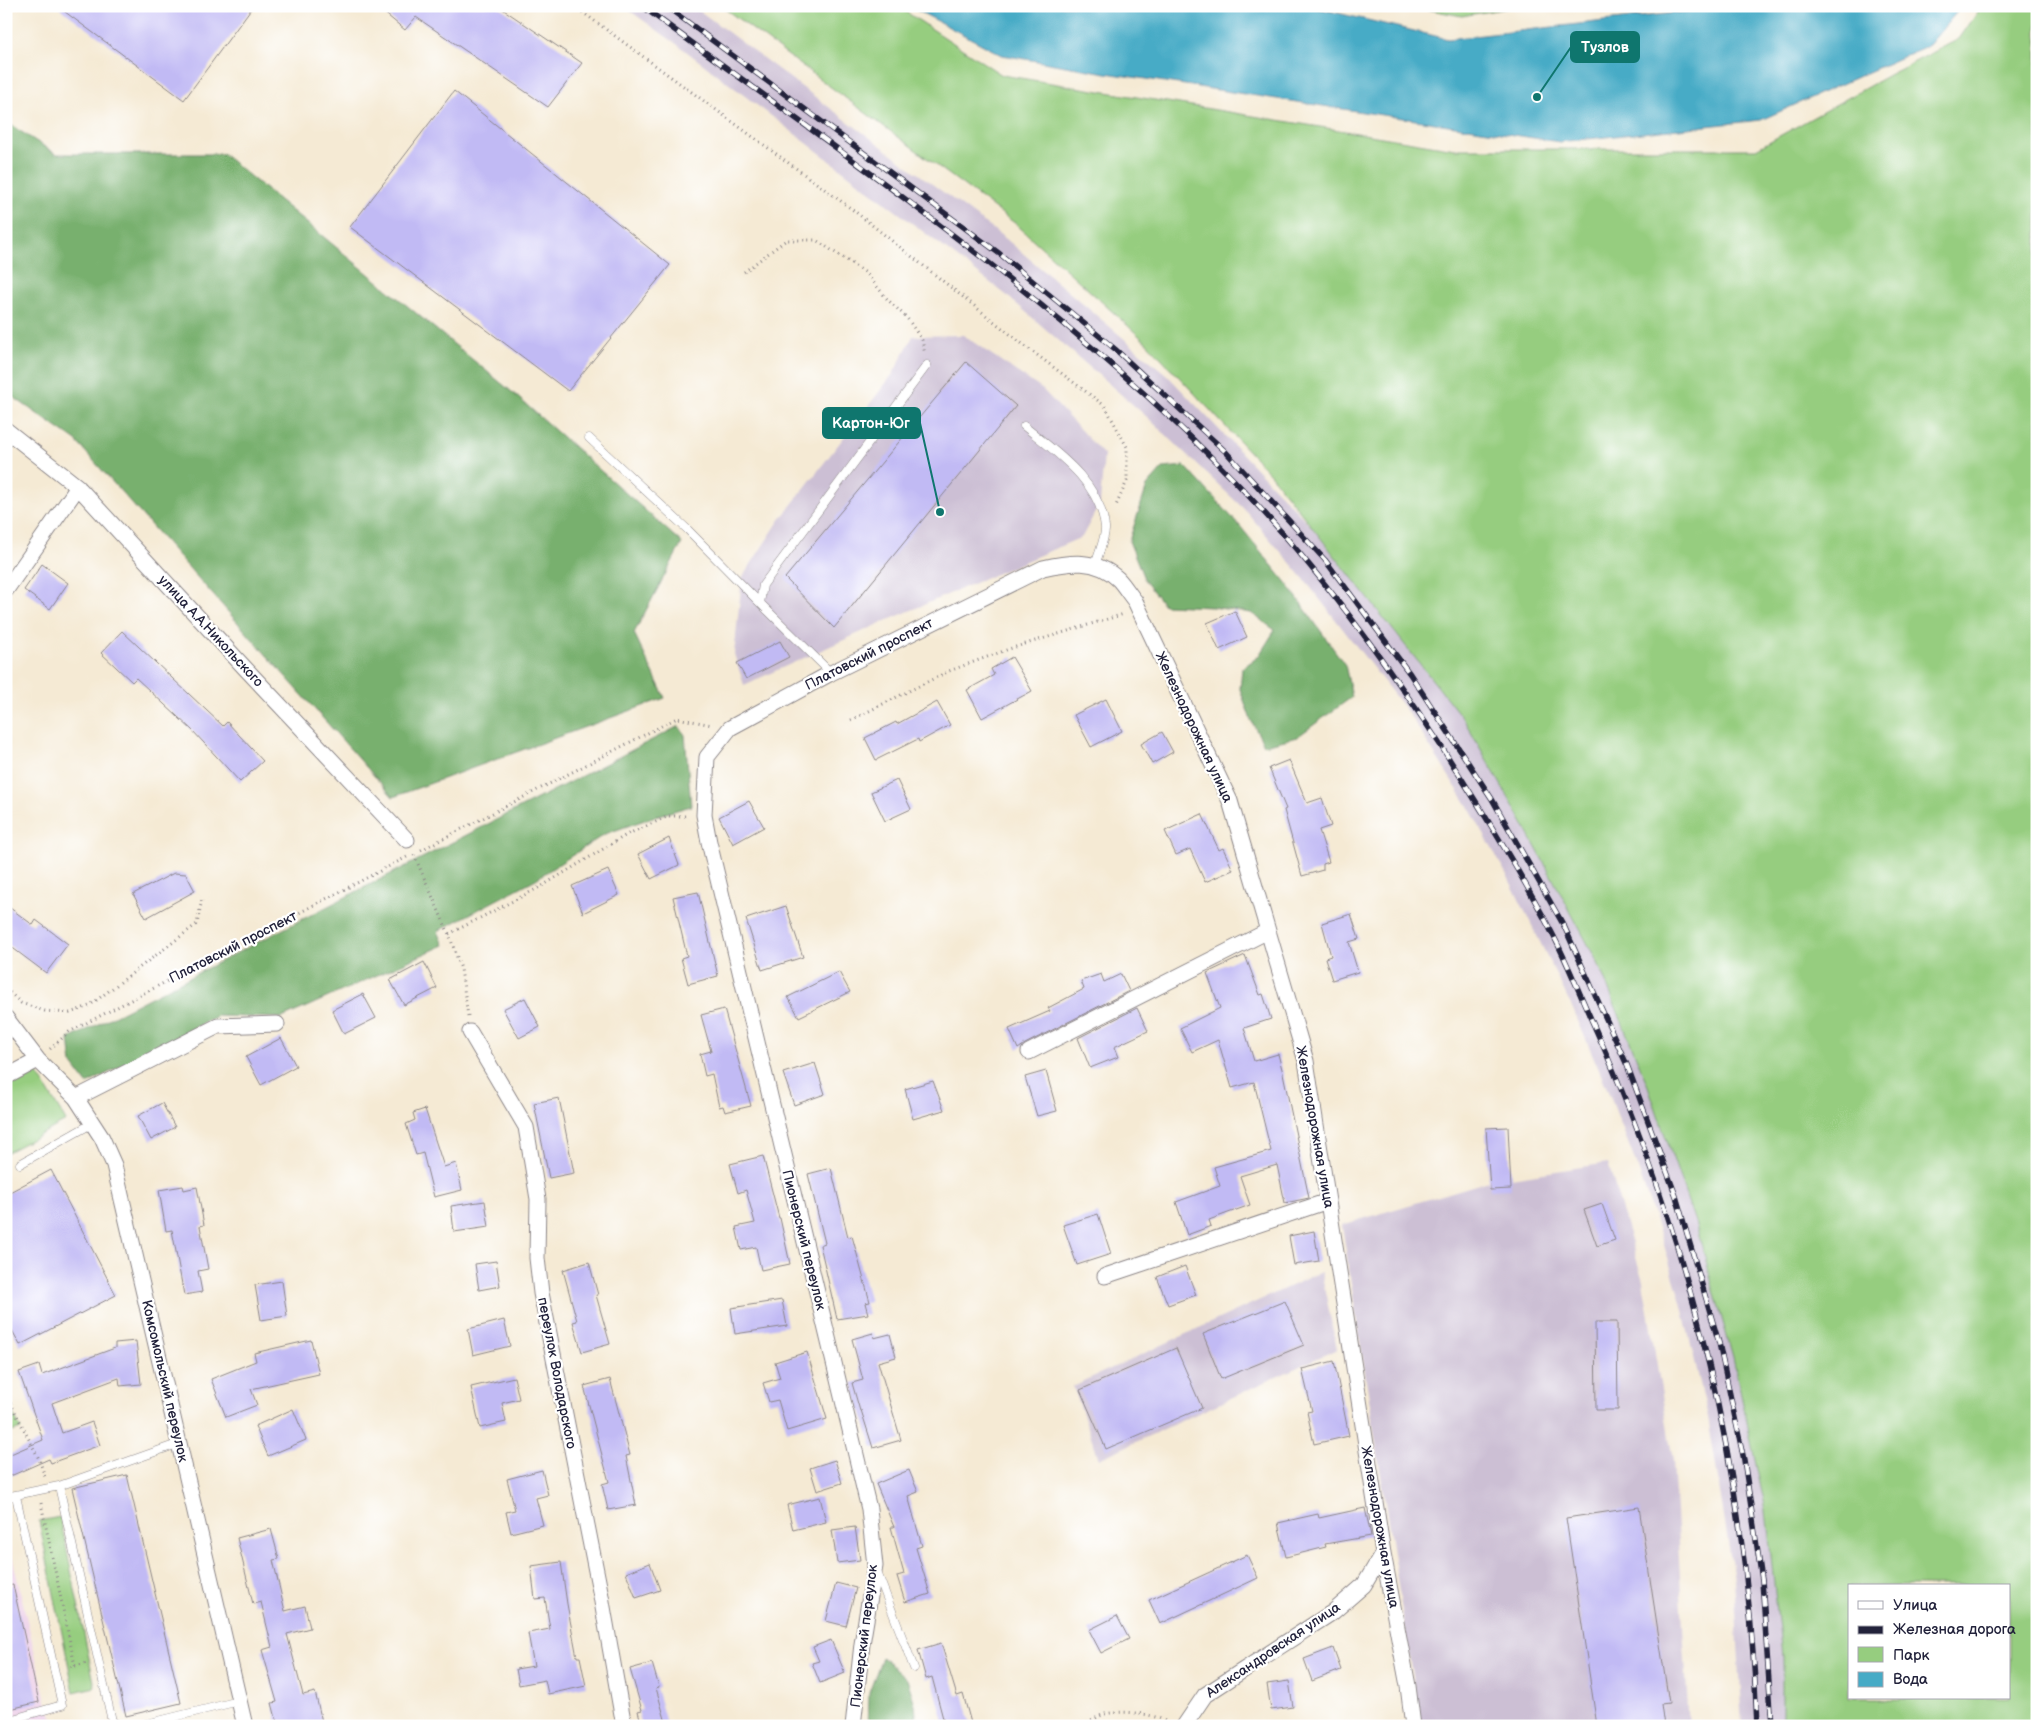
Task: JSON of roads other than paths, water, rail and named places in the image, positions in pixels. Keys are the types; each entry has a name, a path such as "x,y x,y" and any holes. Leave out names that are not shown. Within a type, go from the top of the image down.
{"street":[{"name":"улица А.А.Никольского","path":"6,430 78,487 237,660 408,840"},
{"path":"6,590 78,487"},
{"name":"Железнодорожная улица","path":"1043,568 1069,562 1095,565 1117,578 1135,601 1230,801 1306,1061 1383,1553 1408,1686 1413,1726"},
{"name":"Платовский проспект","path":"707,756 730,728 831,673 1043,568"},
{"name":"Пионерский переулок","path":"707,756 704,815 711,852 869,1508 875,1566 862,1644 853,1726"},
{"path":"1029,1052 1268,931"},
{"name":"Комсомольский переулок","path":"6,1018 38,1060 76,1098 102,1138 114,1166 245,1726"},
{"path":"76,1098 218,1026 277,1024"},
{"name":"переулок Володарского","path":"470,1032 526,1126 538,1199 537,1258 541,1293 599,1586 624,1726"},
{"path":"6,1076 38,1060"},
{"path":"1105,1276 1328,1201"},
{"name":"Александровская улица","path":"1184,1726 1205,1695 1333,1612 1364,1585 1383,1553"}],"lane":[{"path":"760,603 763,585 927,365"},
{"path":"1024,426 1068,461 1095,496 1105,529 1095,565"},
{"path":"589,438 688,530 831,673"},
{"path":"20,1164 93,1123"},
{"path":"6,1496 16,1496 59,1486 180,1443"},
{"path":"59,1486 112,1721 119,1726"},
{"path":"6,1721 62,1705 16,1496"},
{"path":"875,1566 914,1668"},
{"path":"138,1726 239,1701"}],"water":[{"path":"909,6 1308,6 1448,39 1735,6 1962,6 1929,45 1761,120 1560,142 1106,73 1002,55"}],"railway":[{"path":"642,6 937,223 1080,337 1148,397 1246,493 1306,561 1363,633 1441,746 1512,860 1556,942 1627,1103 1658,1189 1686,1276 1709,1364 1728,1454 1742,1544 1752,1635 1757,1726"},
{"path":"666,6 1000,254 1115,349 1226,452 1325,560 1410,674 1492,799 1564,926 1627,1065 1676,1196 1719,1343 1744,1460 1762,1580 1772,1726"}],"place":[{"name":"Тузлов","path":"1537,97"},
{"name":"Картон-Юг","path":"940,512"}]}
